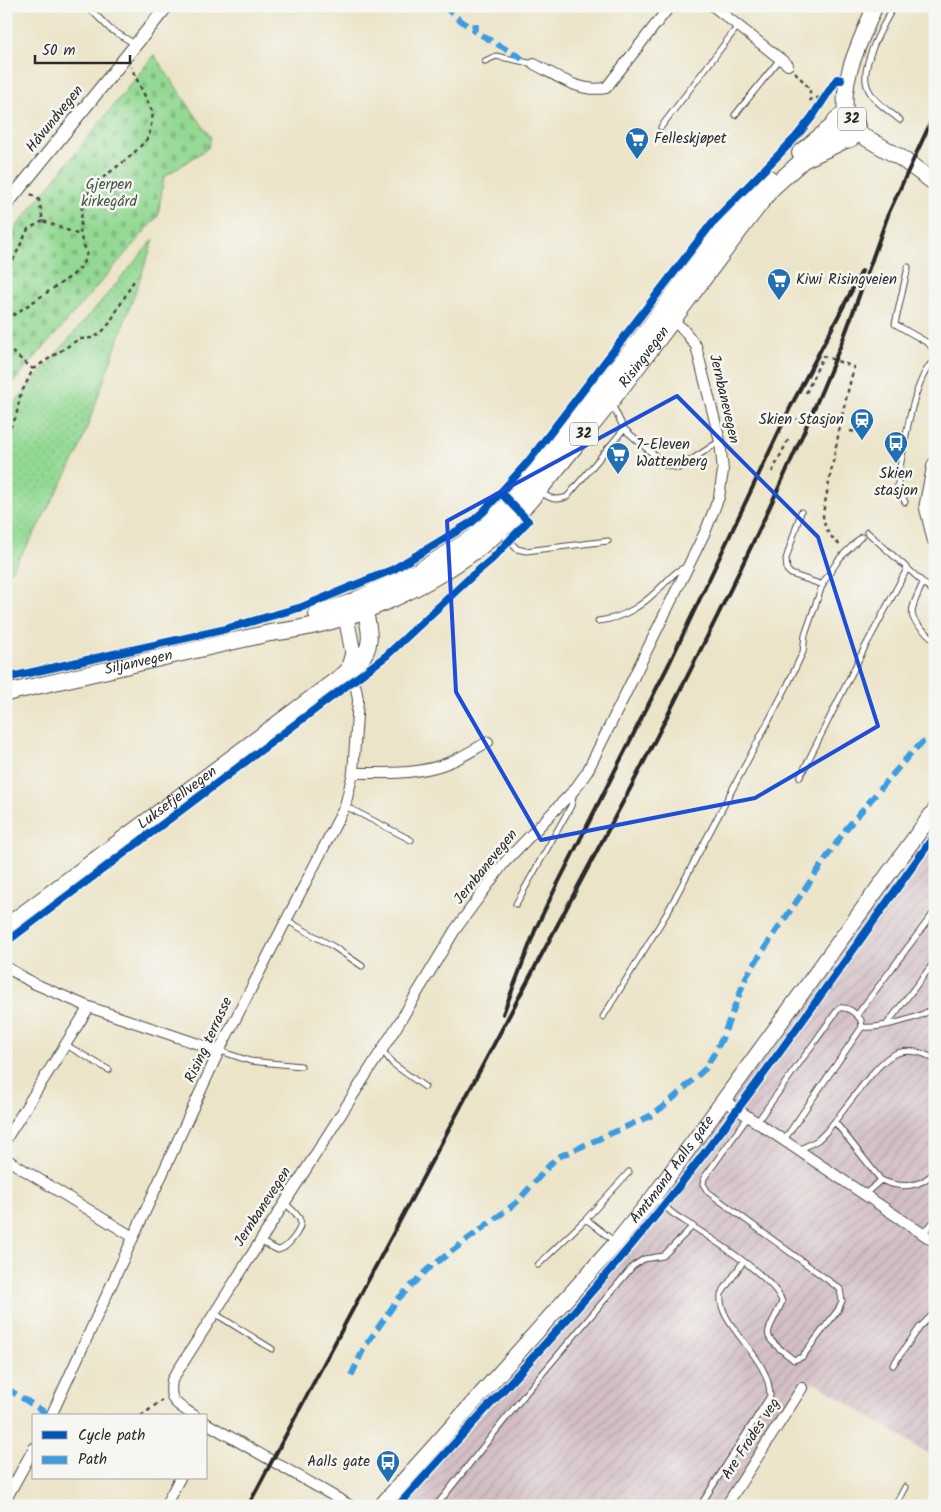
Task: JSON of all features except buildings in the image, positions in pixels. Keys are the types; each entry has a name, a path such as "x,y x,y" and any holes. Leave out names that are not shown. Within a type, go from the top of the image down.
{"main road":[{"path":"839,121 851,67 875,6"},
{"name":"32","path":"839,121 835,135 850,136 901,158 935,184"},
{"name":"Risingvegen","path":"666,317 738,210 764,183 839,121"},
{"name":"Risingvegen","path":"440,574 496,525 510,503 534,486 666,317 784,175 803,160 850,136"},
{"path":"934,473 926,506 935,539"},
{"name":"Risingvegen","path":"444,556 496,525"},
{"name":"Siljanvegen","path":"354,610 396,583 444,556"},
{"name":"Siljanvegen","path":"6,694 270,633 354,610 440,574"},
{"path":"346,671 353,653 354,610"},
{"name":"Luksefjellvegen","path":"6,926 362,659 369,646 370,634 354,610"},
{"name":"Amtmand Aalls gate","path":"381,1506 616,1243 654,1196 935,810"}],"street":[{"name":"Håvundvegen","path":"6,205 167,6"},
{"path":"534,64 579,88 595,90 606,88 670,6"},
{"path":"713,6 784,62"},
{"name":"Jernbanevegen","path":"170,1395 172,1380 382,1050 455,930 504,864 575,789 587,772 720,497 722,471 720,441 696,346 682,329 666,317"},
{"name":"Rising terrasse","path":"52,1414 219,1050 346,806 353,772 358,700 356,688 346,671"},
{"path":"353,772 389,774 427,769 450,762 488,742"},
{"path":"6,967 33,982 89,1007 219,1050"},
{"path":"6,1140 89,1007"},
{"path":"725,1101 935,1242"},
{"path":"6,1159 133,1237"},
{"name":"Are Frodes veg","path":"726,1506 802,1388"},
{"path":"170,1395 173,1400 192,1414"},
{"path":"208,1427 351,1506"},
{"path":"6,1499 32,1452"},
{"path":"165,1506 179,1480"}],"lane":[{"path":"87,6 110,29 136,45"},
{"path":"894,6 878,35 866,69 867,85 878,103 900,120"},
{"path":"661,127 738,26"},
{"path":"485,61 496,56 534,64"},
{"path":"735,114 784,62"},
{"path":"908,267 895,324 928,343 935,351"},
{"path":"905,502 898,487 898,477 918,386 924,371 935,359"},
{"path":"605,396 624,429 666,465 679,468 720,441"},
{"path":"534,486 546,497 558,500 567,497 624,429"},
{"path":"801,512 786,559 787,570 791,574 823,585"},
{"path":"496,525 517,549 526,551 608,541"},
{"path":"867,532 935,593"},
{"path":"604,1016 667,913 787,686 803,652 805,635 823,585 846,550 861,537"},
{"path":"598,621 620,616 636,609 677,572 687,567"},
{"path":"800,778 864,649 907,569"},
{"path":"923,583 914,601 912,617 915,624 935,640"},
{"path":"516,904 571,806 575,789"},
{"path":"346,806 411,840"},
{"path":"857,1016 935,911"},
{"path":"286,920 334,947 362,966"},
{"path":"887,1024 935,961"},
{"path":"654,1196 673,1214 743,1262 771,1285 781,1296 782,1302 768,1325 767,1331 770,1339 778,1347 794,1360 798,1360 838,1310 842,1301 840,1289 708,1192 703,1184 704,1178 839,1008 844,1007 861,1020 862,1027 784,1140"},
{"path":"862,1027 872,1028 920,1015 935,1008"},
{"path":"66,1044 109,1070"},
{"path":"219,1050 250,1061 301,1066"},
{"path":"382,1050 392,1064 425,1087"},
{"path":"798,1150 818,1140 891,1056 903,1052 915,1052 927,1054 935,1060"},
{"path":"835,1122 882,1180 895,1186 912,1186 928,1179 935,1171"},
{"path":"538,1265 586,1219 629,1172"},
{"path":"864,1195 882,1180"},
{"path":"259,1241 278,1250 286,1248 298,1228 300,1218 284,1202"},
{"path":"586,1219 616,1243"},
{"path":"924,1234 935,1220"},
{"path":"436,1506 520,1400 633,1266 644,1259 663,1256 693,1226"},
{"path":"700,1506 770,1396 769,1382 762,1364 736,1330 724,1311 721,1300 721,1294 743,1262"},
{"path":"893,1365 920,1327 935,1312"},
{"path":"214,1313 272,1349"},
{"path":"895,1506 905,1487"},
{"path":"392,1493 408,1506"}],"path":[{"path":"6,320 73,275 82,266 87,253 80,235 82,206 91,187 132,155 149,137 154,113 138,76 126,58"},
{"path":"784,62 810,89 810,100 824,96 826,98"},
{"path":"22,186 39,200 43,221"},
{"path":"6,275 28,229 43,221 80,235"},
{"path":"6,434 16,417 20,396 33,369 79,339 93,338 101,333 109,324 135,279"},
{"path":"6,347 33,369"},
{"path":"806,393 823,356 854,367 840,421 823,513 825,528 846,550"},
{"path":"850,431 860,433"},
{"path":"886,437 893,439"},
{"path":"772,472 788,440"},
{"path":"144,1414 170,1395"}],"highlighted area":[{"path":"677,396 818,537 878,726 755,798 541,840 456,692 447,521"}],"shaded area":[{"path":"935,810 935,1458 815,1382 802,1388 726,1506 381,1506 616,1243"}],"green space":[{"name":"Gjerpen kirkegård","path":"154,55 211,138 208,148 164,177 158,216 6,391 6,240"},
{"path":"154,239 78,453 30,541 6,578 6,413"}],"railway":[{"path":"885,221 935,113"},
{"path":"248,1506 632,785 714,622 767,513 817,403 840,347 888,215"},
{"path":"503,1014 536,928 670,662 791,406 862,271"}],"marked path":[{"path":"443,6 469,27 476,26 474,31 520,57 524,62"},
{"path":"351,1376 364,1348 398,1299 428,1269 516,1203 556,1158 650,1116 667,1104 706,1068 722,1039 746,977 846,829 911,753 923,742 935,737"},
{"path":"6,1388 48,1414"}],"cycle path":[{"path":"6,678 222,630 302,607 394,569 472,522 528,462 712,223 796,137 812,117 837,79 841,80"},
{"path":"6,942 386,656 492,559 528,521 501,493"},
{"path":"398,1506 567,1320 664,1205 768,1068 935,835"}],"place":[{"name":"Felleskjøpet","path":"637,160"},
{"name":"Kiwi Risingveien","path":"779,301"},
{"name":"Skien Stasjon","path":"862,441"},
{"name":"Skien stasjon","path":"896,464"},
{"name":"7-Eleven Wattenberg","path":"618,475"},
{"name":"Aalls gate","path":"388,1483"}]}
